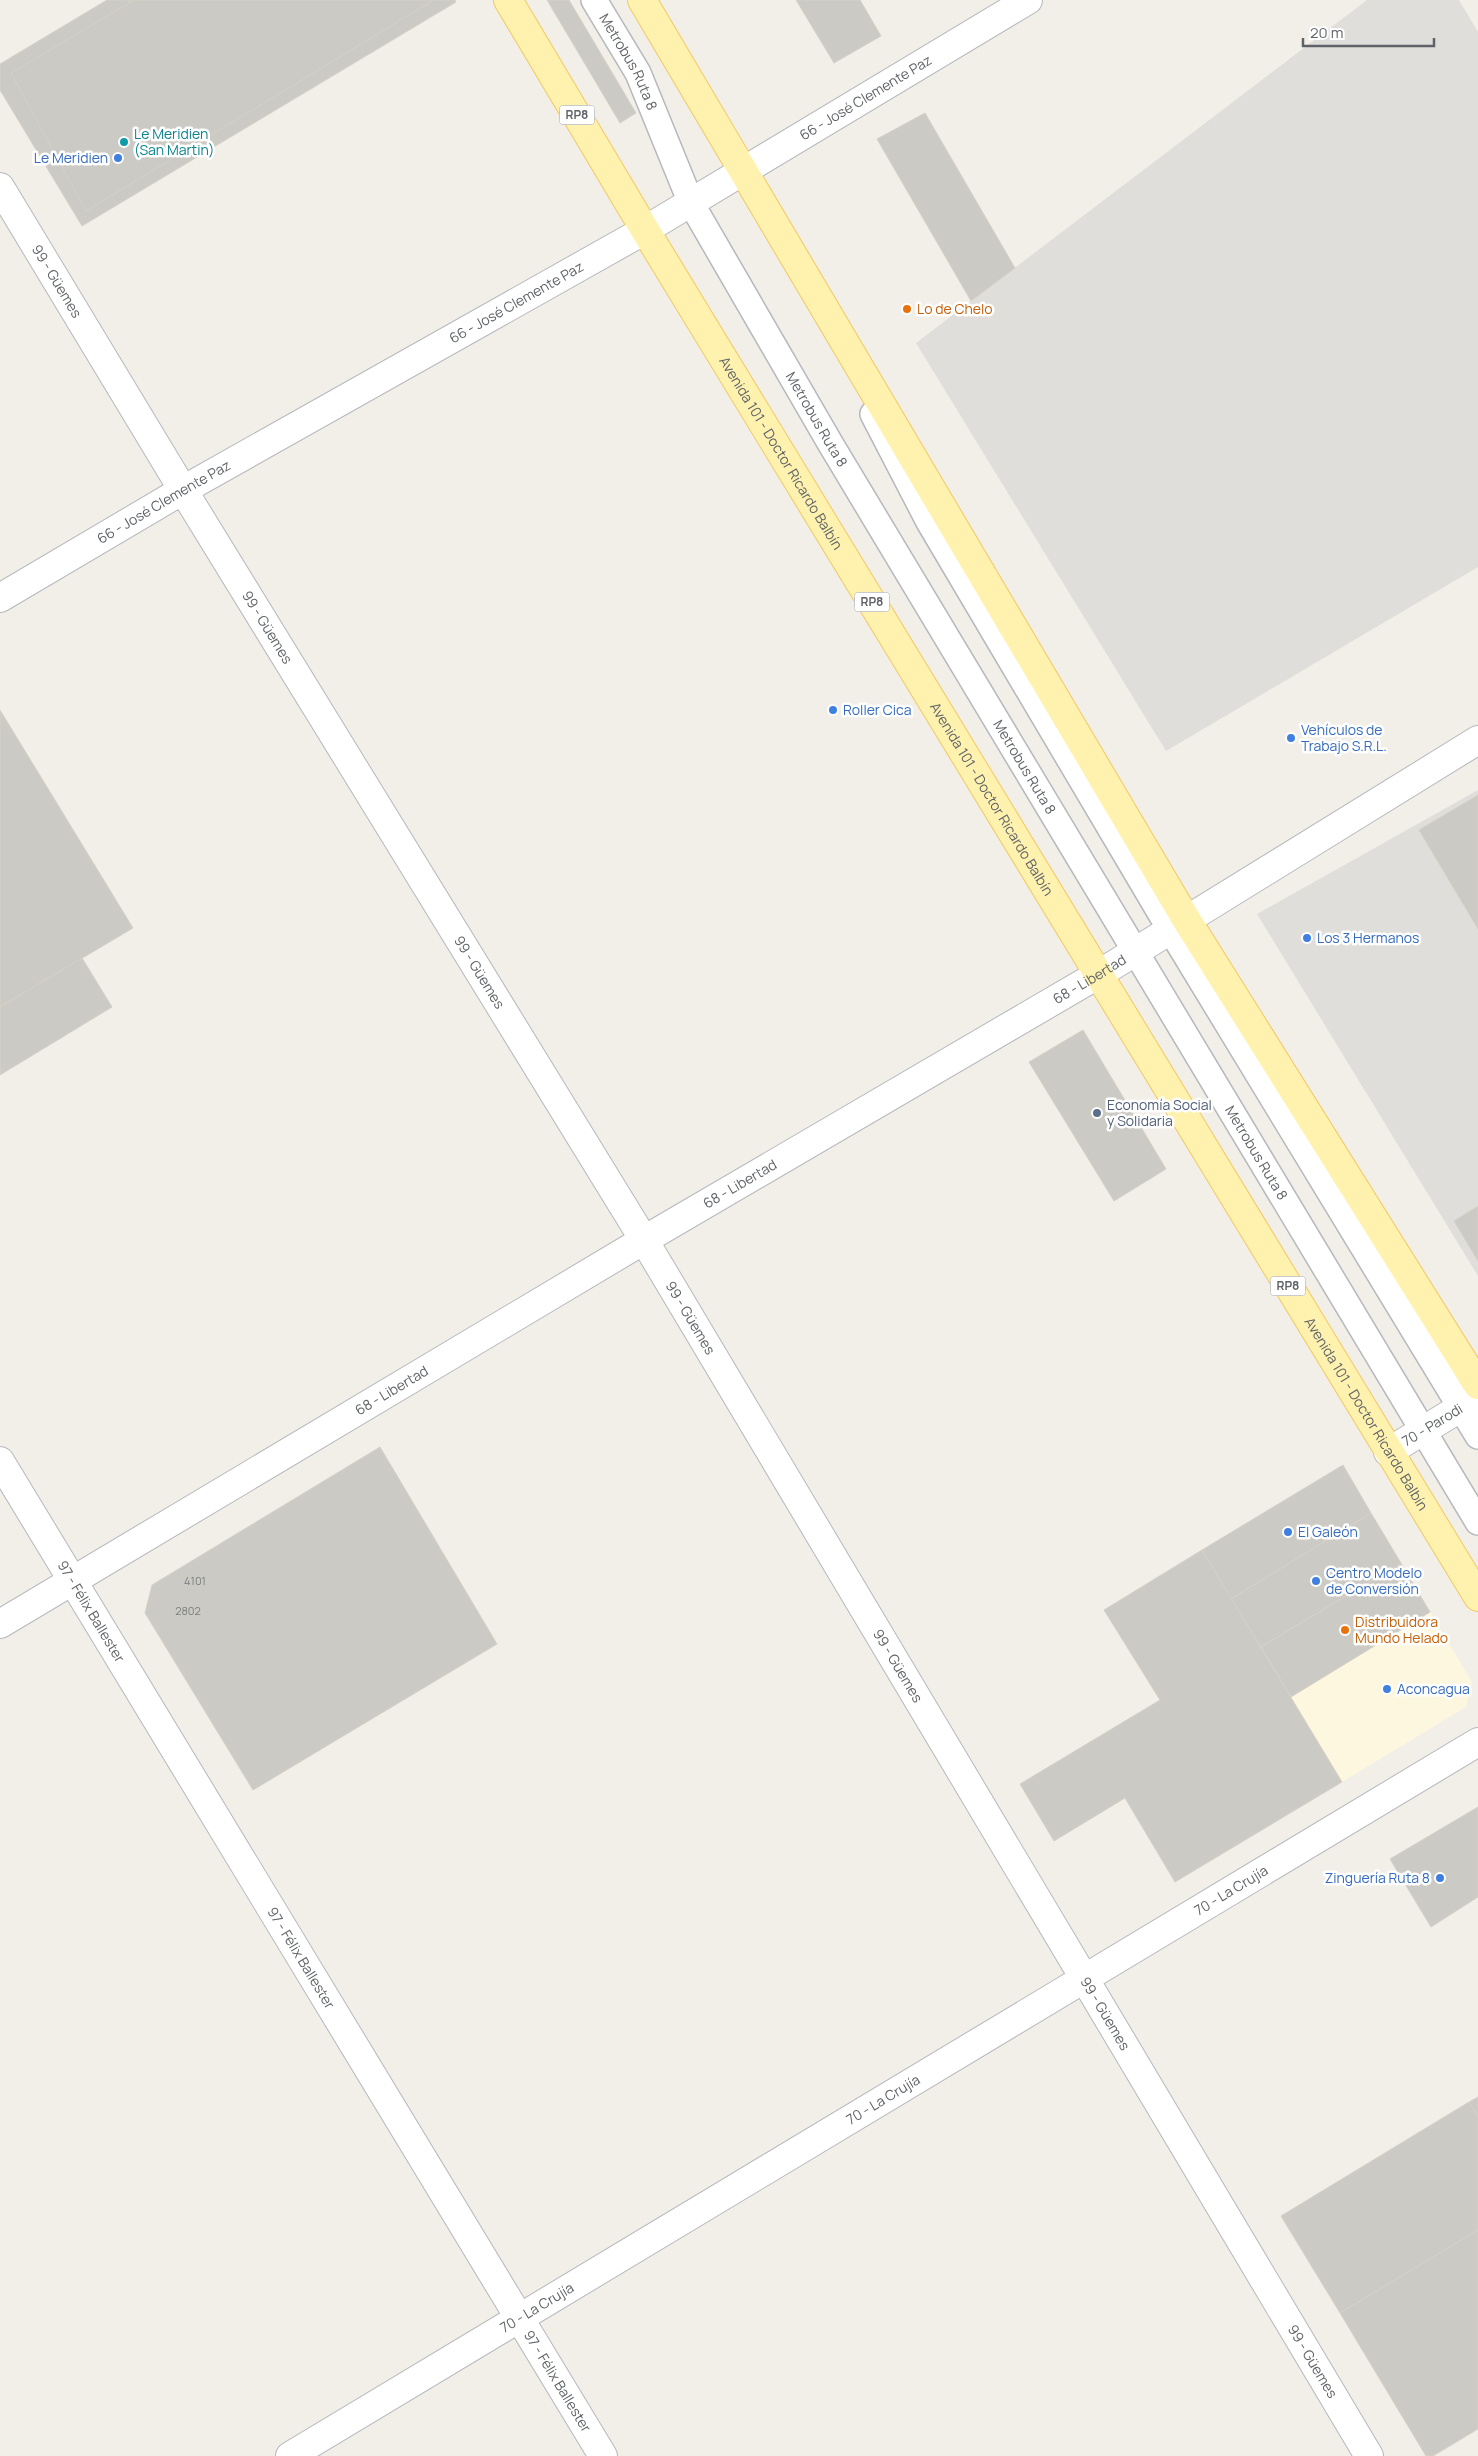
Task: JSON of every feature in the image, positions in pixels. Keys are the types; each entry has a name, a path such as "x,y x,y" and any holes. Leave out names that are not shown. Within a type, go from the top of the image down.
{"main road":[{"name":"Avenida 101 - Doctor Ricardo Balbín","path":"508,0 645,230 1478,1597"},
{"path":"642,0 788,247 1178,925 1478,1385"}],"street":[{"name":"66 - José Clemente Paz","path":"0,598 182,490 645,230 1028,0"},
{"name":"99 - Güemes","path":"0,187 182,490 644,1240 1369,2456"},
{"name":"68 - Libertad","path":"0,1624 644,1240 1136,952 1478,740"},
{"name":"70 - Parodi","path":"1388,1452 1470,1402"},
{"name":"97 - Félix Ballester","path":"0,1461 603,2456"},
{"name":"70 - La Crujía","path":"290,2456 1478,1742"}],"lane":[{"name":"Metrobus Ruta 8","path":"594,0 638,73 691,203 830,442 1478,1522"},
{"path":"1178,925 1470,1402 1478,1436"}],"shaded area":[{"path":"1367,0 1459,0 1478,32 1478,567 1166,751 916,343"},
{"path":"1478,790 1478,1276 1257,914"},
{"name":"Aconcagua","path":"1430,1612 1472,1682 1466,1707 1342,1782 1291,1697"}],"building":[{"name":"Le Meridien","path":"107,0 455,0 456,2 82,226 0,90 0,64"},
{"name":"Le Meridien","path":"134,0 432,1 86,211 11,73"},
{"path":"547,0 569,0 636,113 620,123"},
{"path":"796,0 860,0 881,36 834,63"},
{"path":"925,113 1015,268 971,301 877,139"},
{"path":"0,710 133,928 0,1007"},
{"path":"1478,795 1478,929 1419,830"},
{"path":"82,958 112,1007 0,1075 0,1007"},
{"path":"1083,1030 1166,1169 1114,1201 1029,1062"},
{"path":"1478,1206 1478,1261 1454,1221"},
{"path":"380,1447 497,1644 253,1790 145,1613 152,1585"},
{"path":"1343,1465 1371,1513 1231,1599 1202,1550"},
{"name":"Centro Modelo de Conversión","path":"1371,1513 1401,1563 1261,1647 1231,1599"},
{"path":"1202,1550 1342,1782 1175,1882 1125,1798 1054,1841 1020,1784 1160,1700 1104,1610"},
{"path":"1401,1563 1430,1612 1291,1697 1261,1647"},
{"name":"Zinguería Ruta 8","path":"1478,1807 1478,1897 1431,1927 1390,1859"},
{"path":"1478,2097 1478,2117 1469,2102"},
{"path":"1469,2102 1478,2117 1478,2230 1340,2313 1281,2216"},
{"path":"1478,2230 1478,2429 1433,2456 1426,2456 1340,2313"}],"place":[{"name":"Le Meridien (San Martin)","path":"124,142"},
{"name":"Le Meridien","path":"118,158"},
{"name":"Lo de Chelo","path":"907,309"},
{"name":"Roller Cica","path":"833,710"},
{"name":"Vehículos de Trabajo S.R.L.","path":"1291,738"},
{"name":"Los 3 Hermanos","path":"1307,938"},
{"name":"Economía Social y Solidaria","path":"1097,1113"},
{"name":"El Galeón","path":"1288,1532"},
{"name":"Centro Modelo de Conversión","path":"1316,1581"},
{"name":"Distribuidora Mundo Helado","path":"1345,1630"},
{"name":"Aconcagua","path":"1387,1689"},
{"name":"Zinguería Ruta 8","path":"1440,1878"}]}
